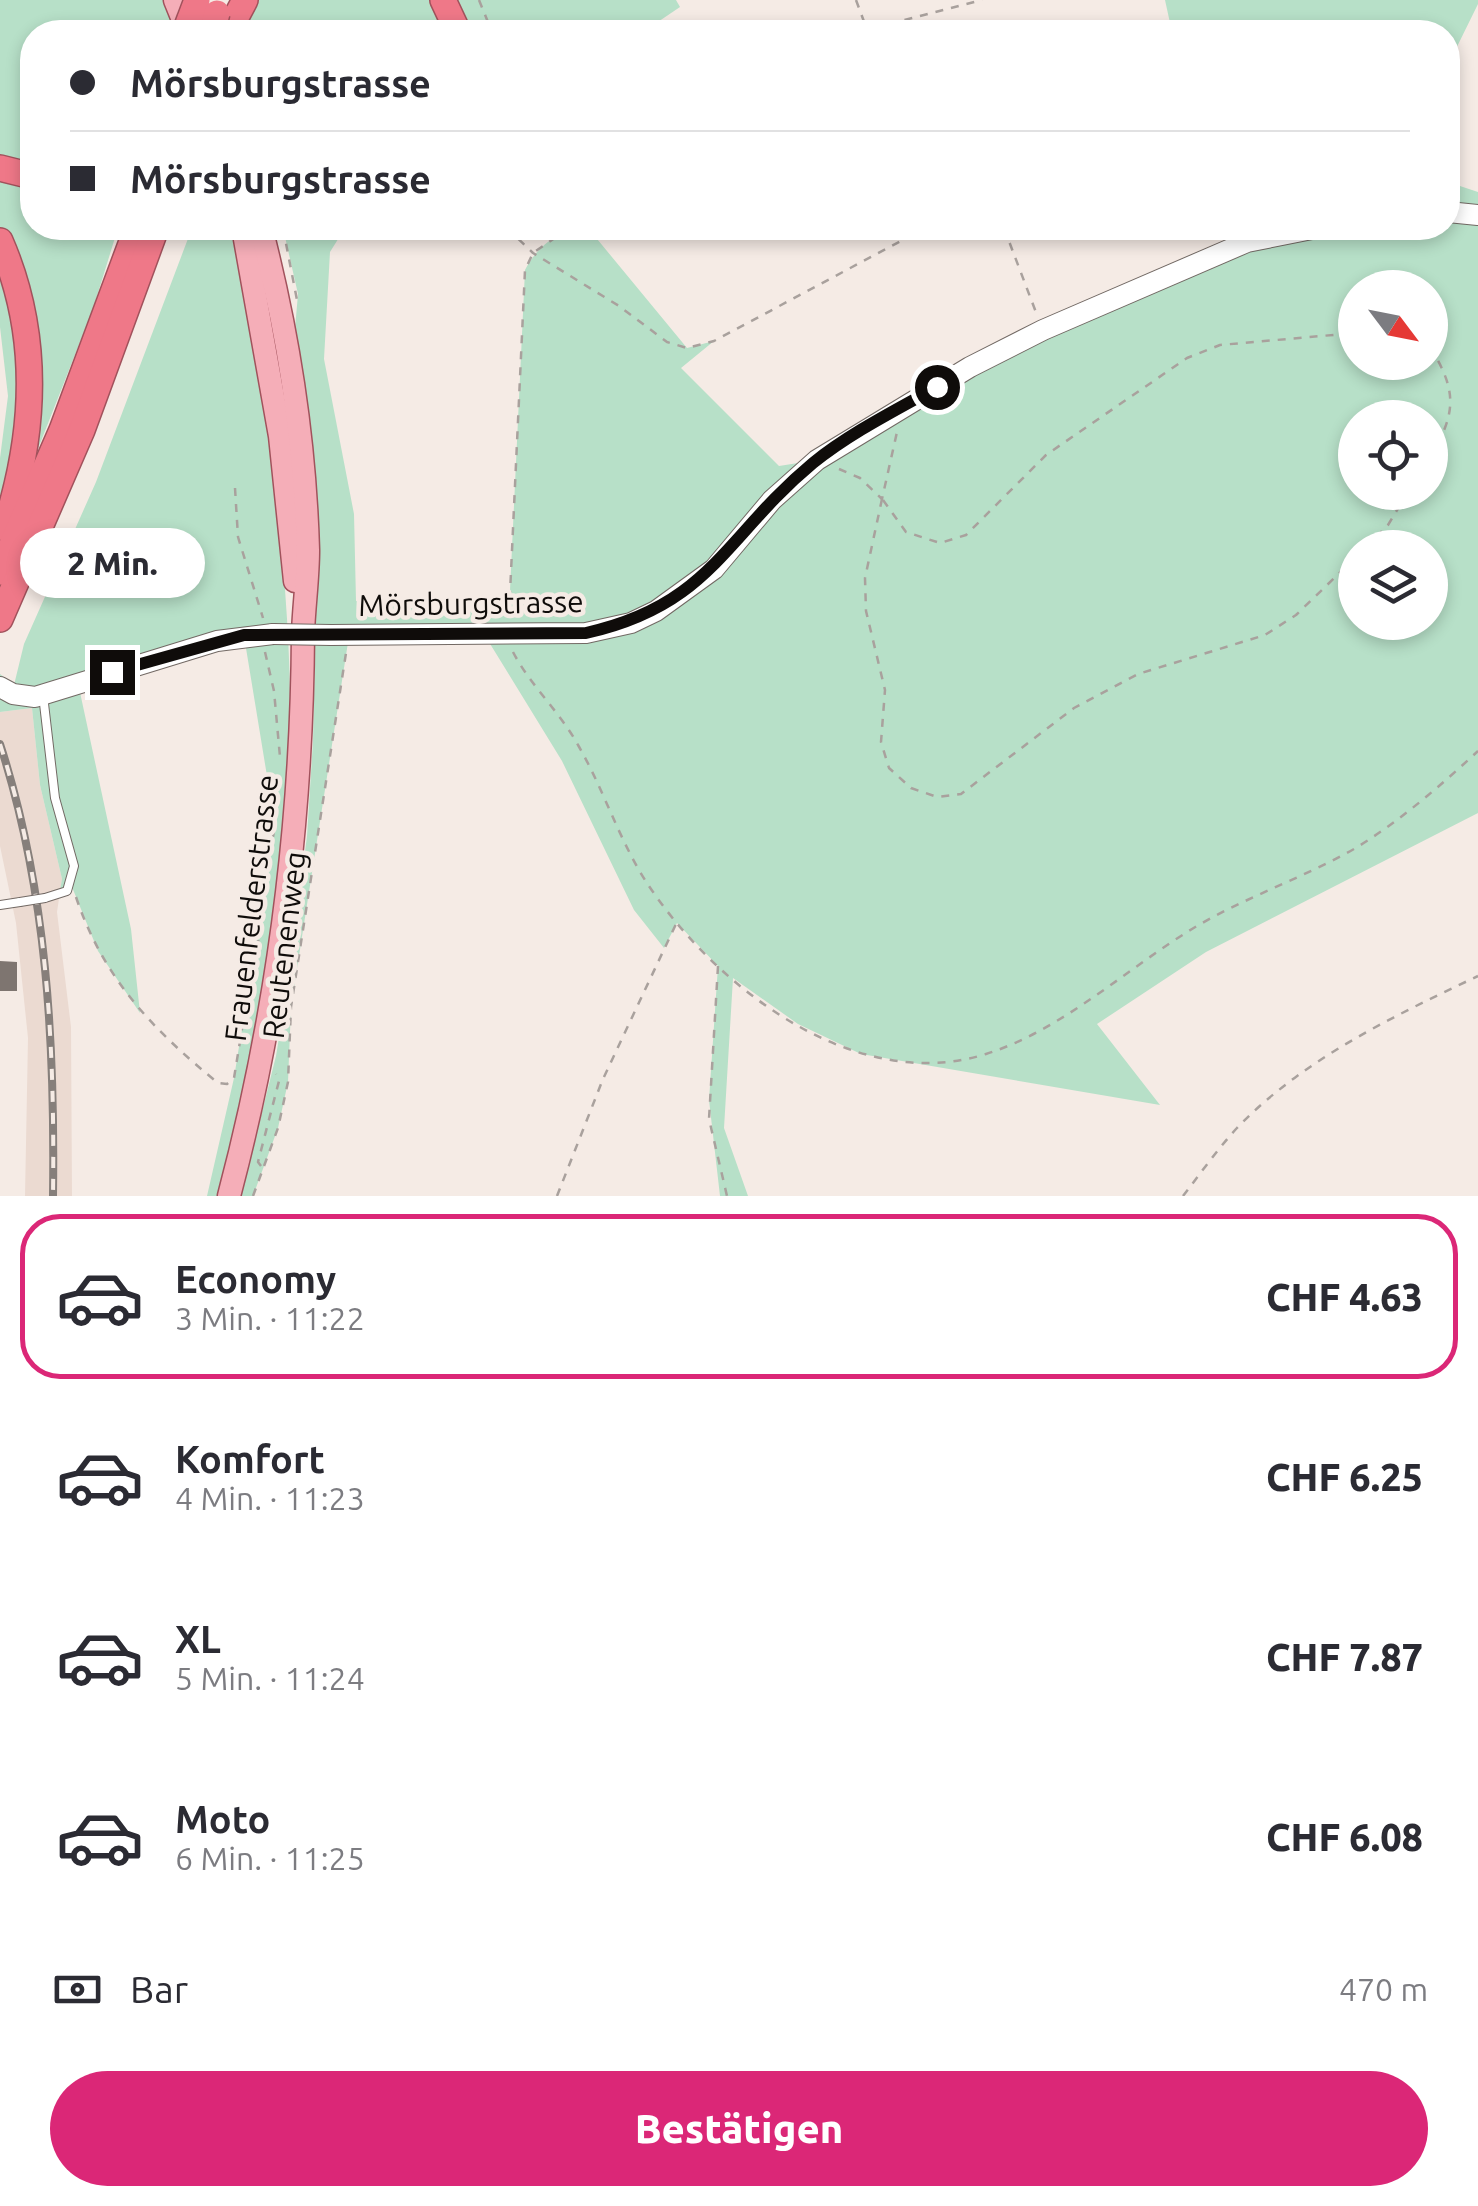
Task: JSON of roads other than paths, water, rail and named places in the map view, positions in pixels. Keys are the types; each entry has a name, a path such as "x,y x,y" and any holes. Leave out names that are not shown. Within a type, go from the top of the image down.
{"highway":[{"path":"208,14 245,0"},
{"path":"0,240 24,315 31,378 27,440 0,542"},
{"path":"0,572 67,416 132,240"},
{"path":"0,618 82,430 152,240"}],"main road":[{"name":"Frauenfelderstrasse","path":"245,240 280,436 295,582 304,624"},
{"name":"Frauenfelderstrasse","path":"229,1196 259,1072 285,928 303,721 308,564 301,452 286,341 264,240"}],"street":[{"name":"Mörsburgstrasse","path":"0,686 20,696 43,694 217,640 586,633 656,611 714,569 772,500 817,460 903,406 1043,330 1257,240"}],"lane":[{"path":"0,904 62,895 72,886 74,866 55,798 43,694"}],"railway":[{"path":"0,744 28,854 45,967 50,1024 53,1196"}]}
